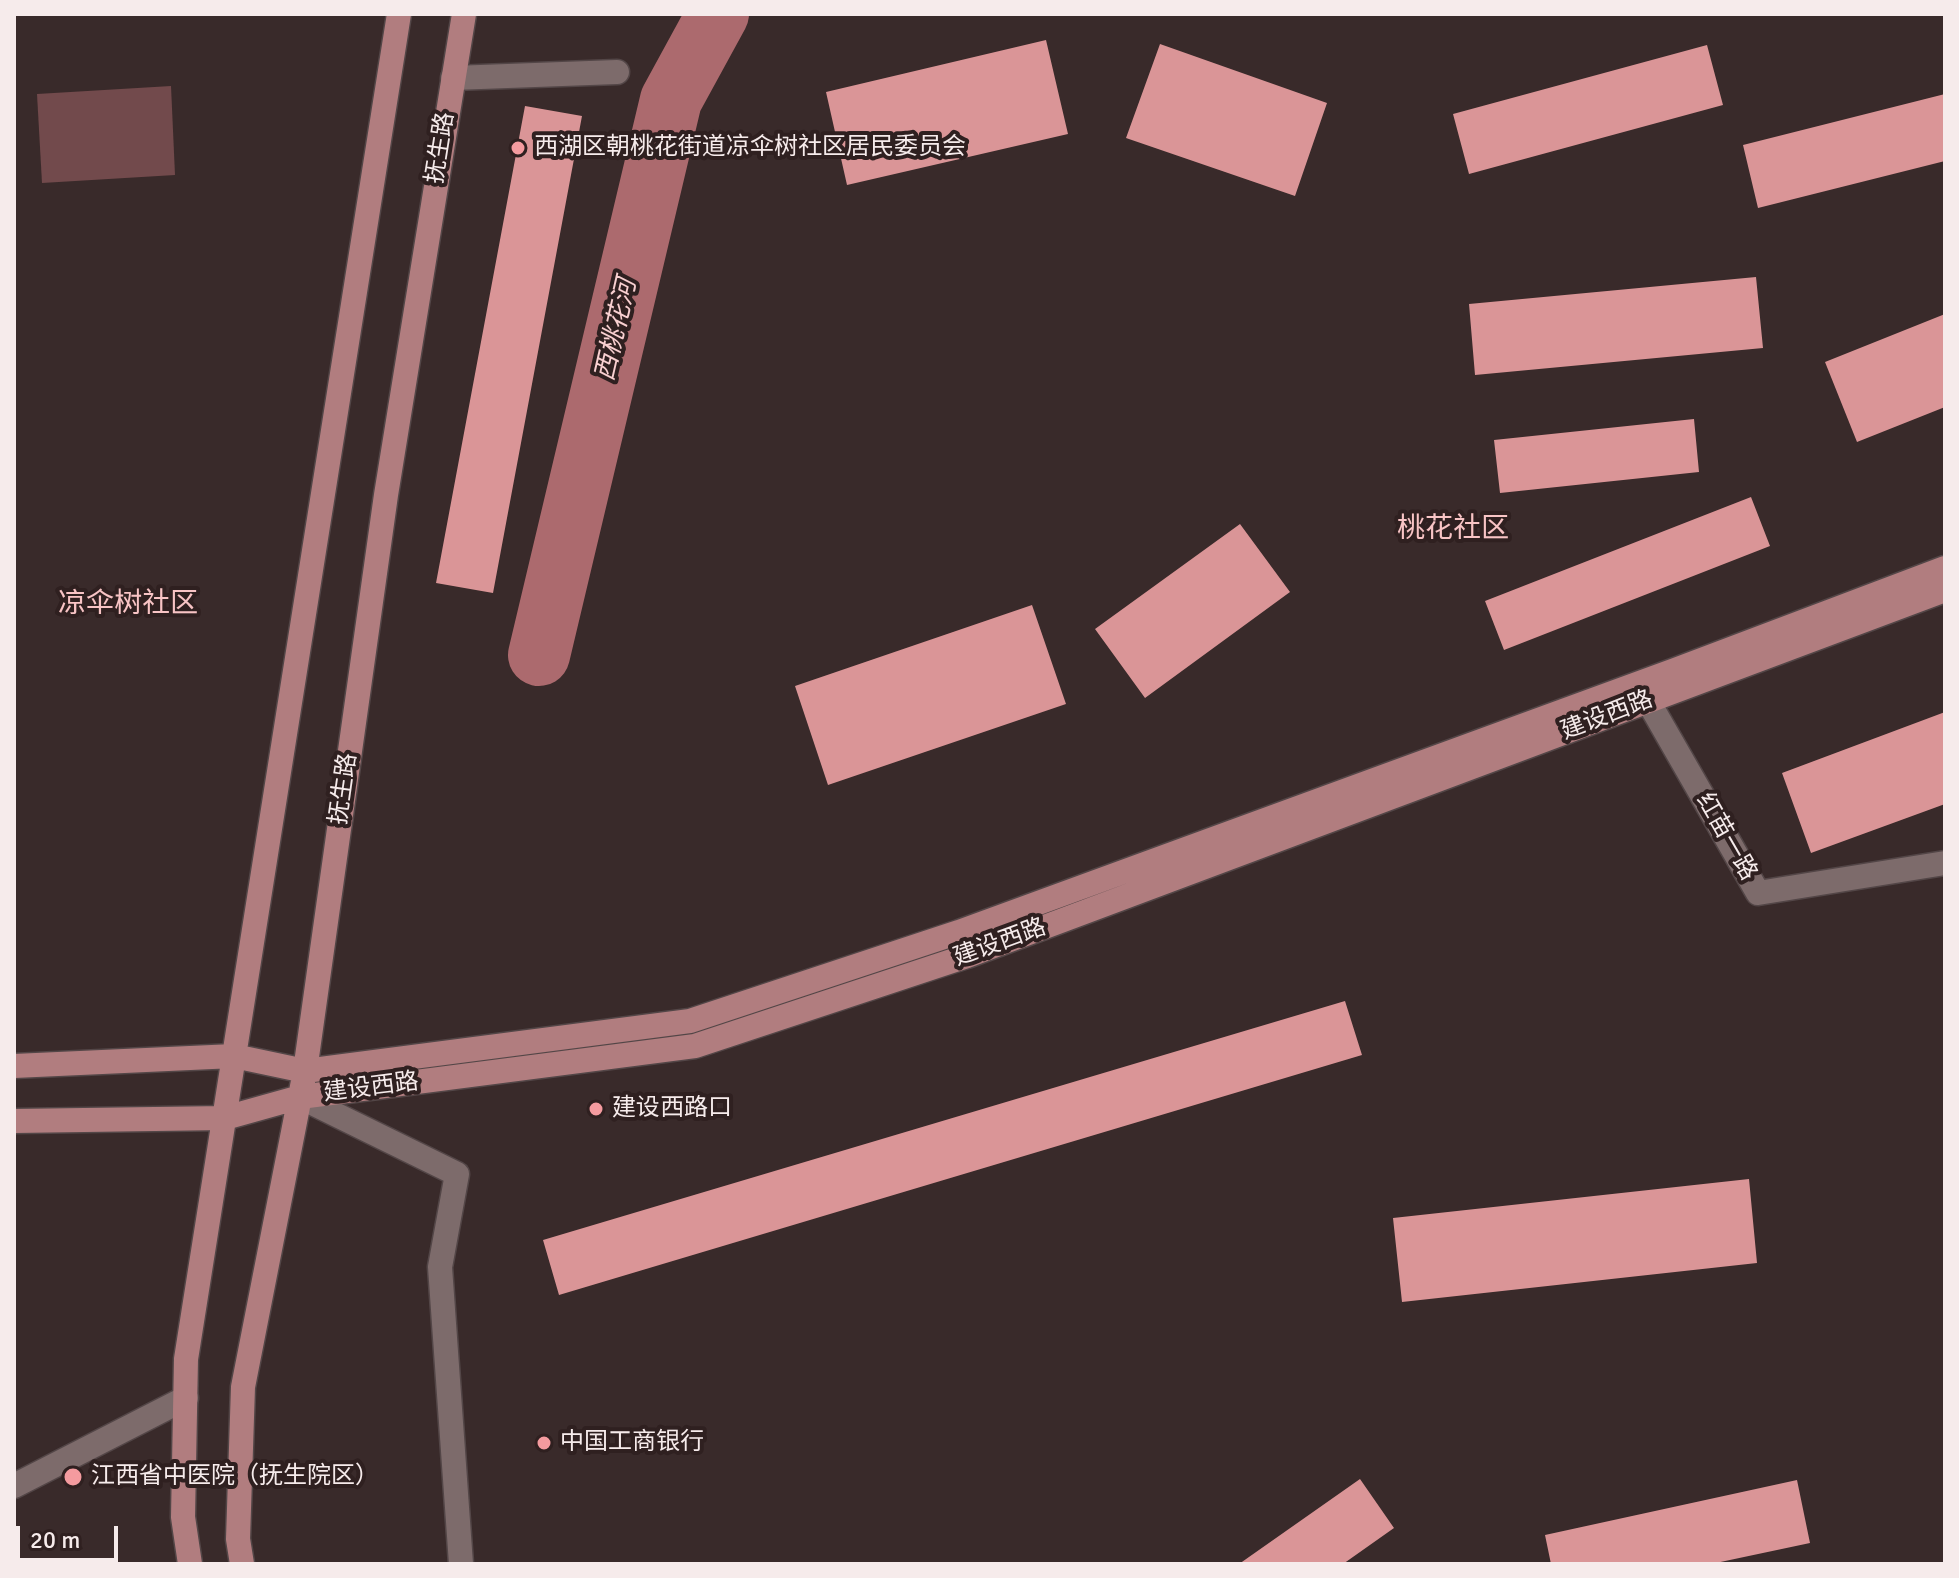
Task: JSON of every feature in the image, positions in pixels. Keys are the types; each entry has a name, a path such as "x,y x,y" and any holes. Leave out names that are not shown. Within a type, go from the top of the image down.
{"main road":[{"path":"190,1564 183,1517 186,1359 399,14"},
{"name":"抚生路","path":"242,1564 238,1539 243,1387 305,1071 386,495 464,14"},
{"name":"建设西路","path":"14,1066 234,1056 305,1071 690,1021 959,932 1945,568"},
{"name":"建设西路","path":"14,1121 225,1118 300,1097 695,1046 967,956 1945,590"}],"street":[{"path":"453,78 617,72"},
{"name":"红苗一路","path":"1648,701 1758,893 1945,863"},
{"path":"300,1097 457,1174 440,1267 461,1564"},
{"path":"14,1486 186,1398"}],"shaded area":[{"path":"171,86 175,175 42,183 37,94"}],"building":[{"path":"1046,40 1068,134 847,185 826,92"},
{"path":"1160,44 1327,103 1295,196 1126,138"},
{"path":"1707,45 1723,105 1469,174 1453,114"},
{"path":"1945,94 1945,161 1758,208 1743,145"},
{"path":"525,106 582,116 493,593 436,583"},
{"path":"1756,277 1763,348 1475,375 1469,304"},
{"path":"1945,314 1945,407 1857,442 1825,362"},
{"path":"1694,419 1699,472 1500,493 1494,440"},
{"path":"1751,497 1770,546 1504,650 1485,601"},
{"path":"1240,524 1290,592 1145,698 1095,629"},
{"path":"1032,605 1066,704 828,785 795,686"},
{"path":"1945,712 1945,804 1811,853 1782,773"},
{"path":"1345,1001 1362,1055 559,1295 543,1240"},
{"path":"1749,1179 1757,1263 1402,1302 1393,1218"},
{"path":"1360,1479 1394,1528 1343,1564 1239,1564"},
{"path":"1797,1480 1810,1543 1711,1564 1551,1564 1545,1535"}],"waterway":[{"name":"西桃花河","path":"539,655 671,100 718,14"}],"place":[{"name":"西湖区朝桃花街道凉伞树社区居民委员会","path":"518,148"},
{"name":"建设西路口","path":"596,1109"},
{"name":"中国工商银行","path":"544,1443"},
{"name":"江西省中医院（抚生院区）","path":"73,1477"}],"district":[{"name":"桃花社区","path":"1453,530"},
{"name":"凉伞树社区","path":"128,605"}]}
